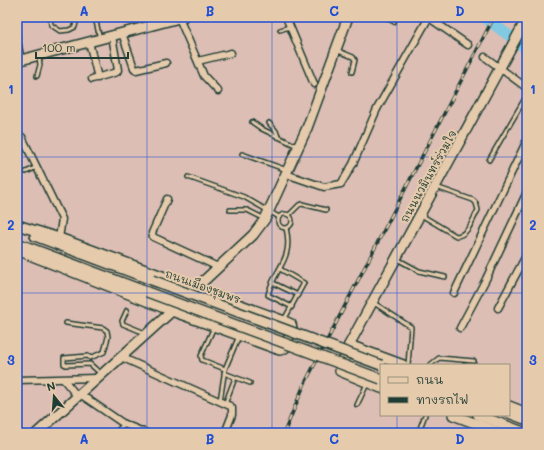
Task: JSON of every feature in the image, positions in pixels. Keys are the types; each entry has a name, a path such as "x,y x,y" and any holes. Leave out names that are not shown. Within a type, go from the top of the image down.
{"main road":[{"path":"195,289 252,235 267,215 298,147 348,17"},
{"path":"20,60 181,18"},
{"name":"ถนนนวมินทร์ร่วมใจ","path":"367,383 340,371 350,344 507,58 527,18"},
{"path":"17,225 59,238 284,321 291,324 292,328 283,349 214,327 17,250"},
{"name":"ถนนเมืองชุมพร","path":"17,229 380,365"},
{"path":"17,244 380,379"},
{"path":"37,433 172,311"},
{"path":"350,344 400,364"},
{"path":"367,383 380,388"},
{"path":"510,407 526,417"},
{"path":"510,413 526,417"},
{"path":"456,416 501,433"},
{"path":"481,416 522,431"}],"street":[{"path":"286,17 288,27 314,84"},
{"path":"287,172 324,187 341,184 353,164 374,115 428,17 468,46"},
{"path":"181,18 204,76 218,91"},
{"path":"122,33 136,70 166,63"},
{"path":"89,42 95,79 118,70 112,36"},
{"path":"198,61 231,53"},
{"path":"485,57 527,88"},
{"path":"22,137 62,219 59,238"},
{"path":"454,293 527,140"},
{"path":"460,328 486,279 527,192"},
{"path":"167,199 152,233 153,237 218,267"},
{"path":"498,308 527,254"},
{"path":"120,357 230,406 233,411 225,433"},
{"path":"18,381 64,380 100,376"},
{"path":"64,380 79,395 124,424 146,433"}],"lane":[{"path":"50,17 51,25 60,31 69,30 75,26 77,17"},
{"path":"95,17 100,39"},
{"path":"385,17 394,22"},
{"path":"280,30 288,27"},
{"path":"17,32 20,60"},
{"path":"336,50 353,57 355,60 352,72"},
{"path":"37,76 40,65 39,55"},
{"path":"490,160 527,95"},
{"path":"252,122 298,147"},
{"path":"269,123 276,131 278,137"},
{"path":"242,154 287,172"},
{"path":"26,172 37,166"},
{"path":"188,177 244,197 267,215"},
{"path":"421,215 456,236 459,236 466,231 478,210 472,200 436,187"},
{"path":"289,215 302,204 326,210"},
{"path":"230,210 247,210 279,217 283,214 289,215"},
{"path":"286,228 292,222 289,215"},
{"path":"279,217 279,225 286,228"},
{"path":"286,228 289,244 280,269 268,293 269,296 292,307"},
{"path":"396,259 419,271 445,277"},
{"path":"280,269 304,284 284,321"},
{"path":"273,283 298,296"},
{"path":"373,302 411,327 408,364"},
{"path":"127,310 122,321 123,324 147,333"},
{"path":"66,323 102,328 107,331 108,337 104,352 90,358 88,356 64,358 64,364 90,364"},
{"path":"214,327 201,356 202,360 225,369"},
{"path":"223,403 224,373 239,336"},
{"path":"90,358 90,364 100,376"},
{"path":"431,364 439,358 474,361"},
{"path":"224,373 250,383"},
{"path":"223,403 235,378"},
{"path":"357,405 367,383"},
{"path":"419,431 425,416"},
{"path":"115,433 124,424"}],"waterway":[{"path":"484,17 527,49"}],"railway":[{"path":"284,433 304,385 494,17"}]}
